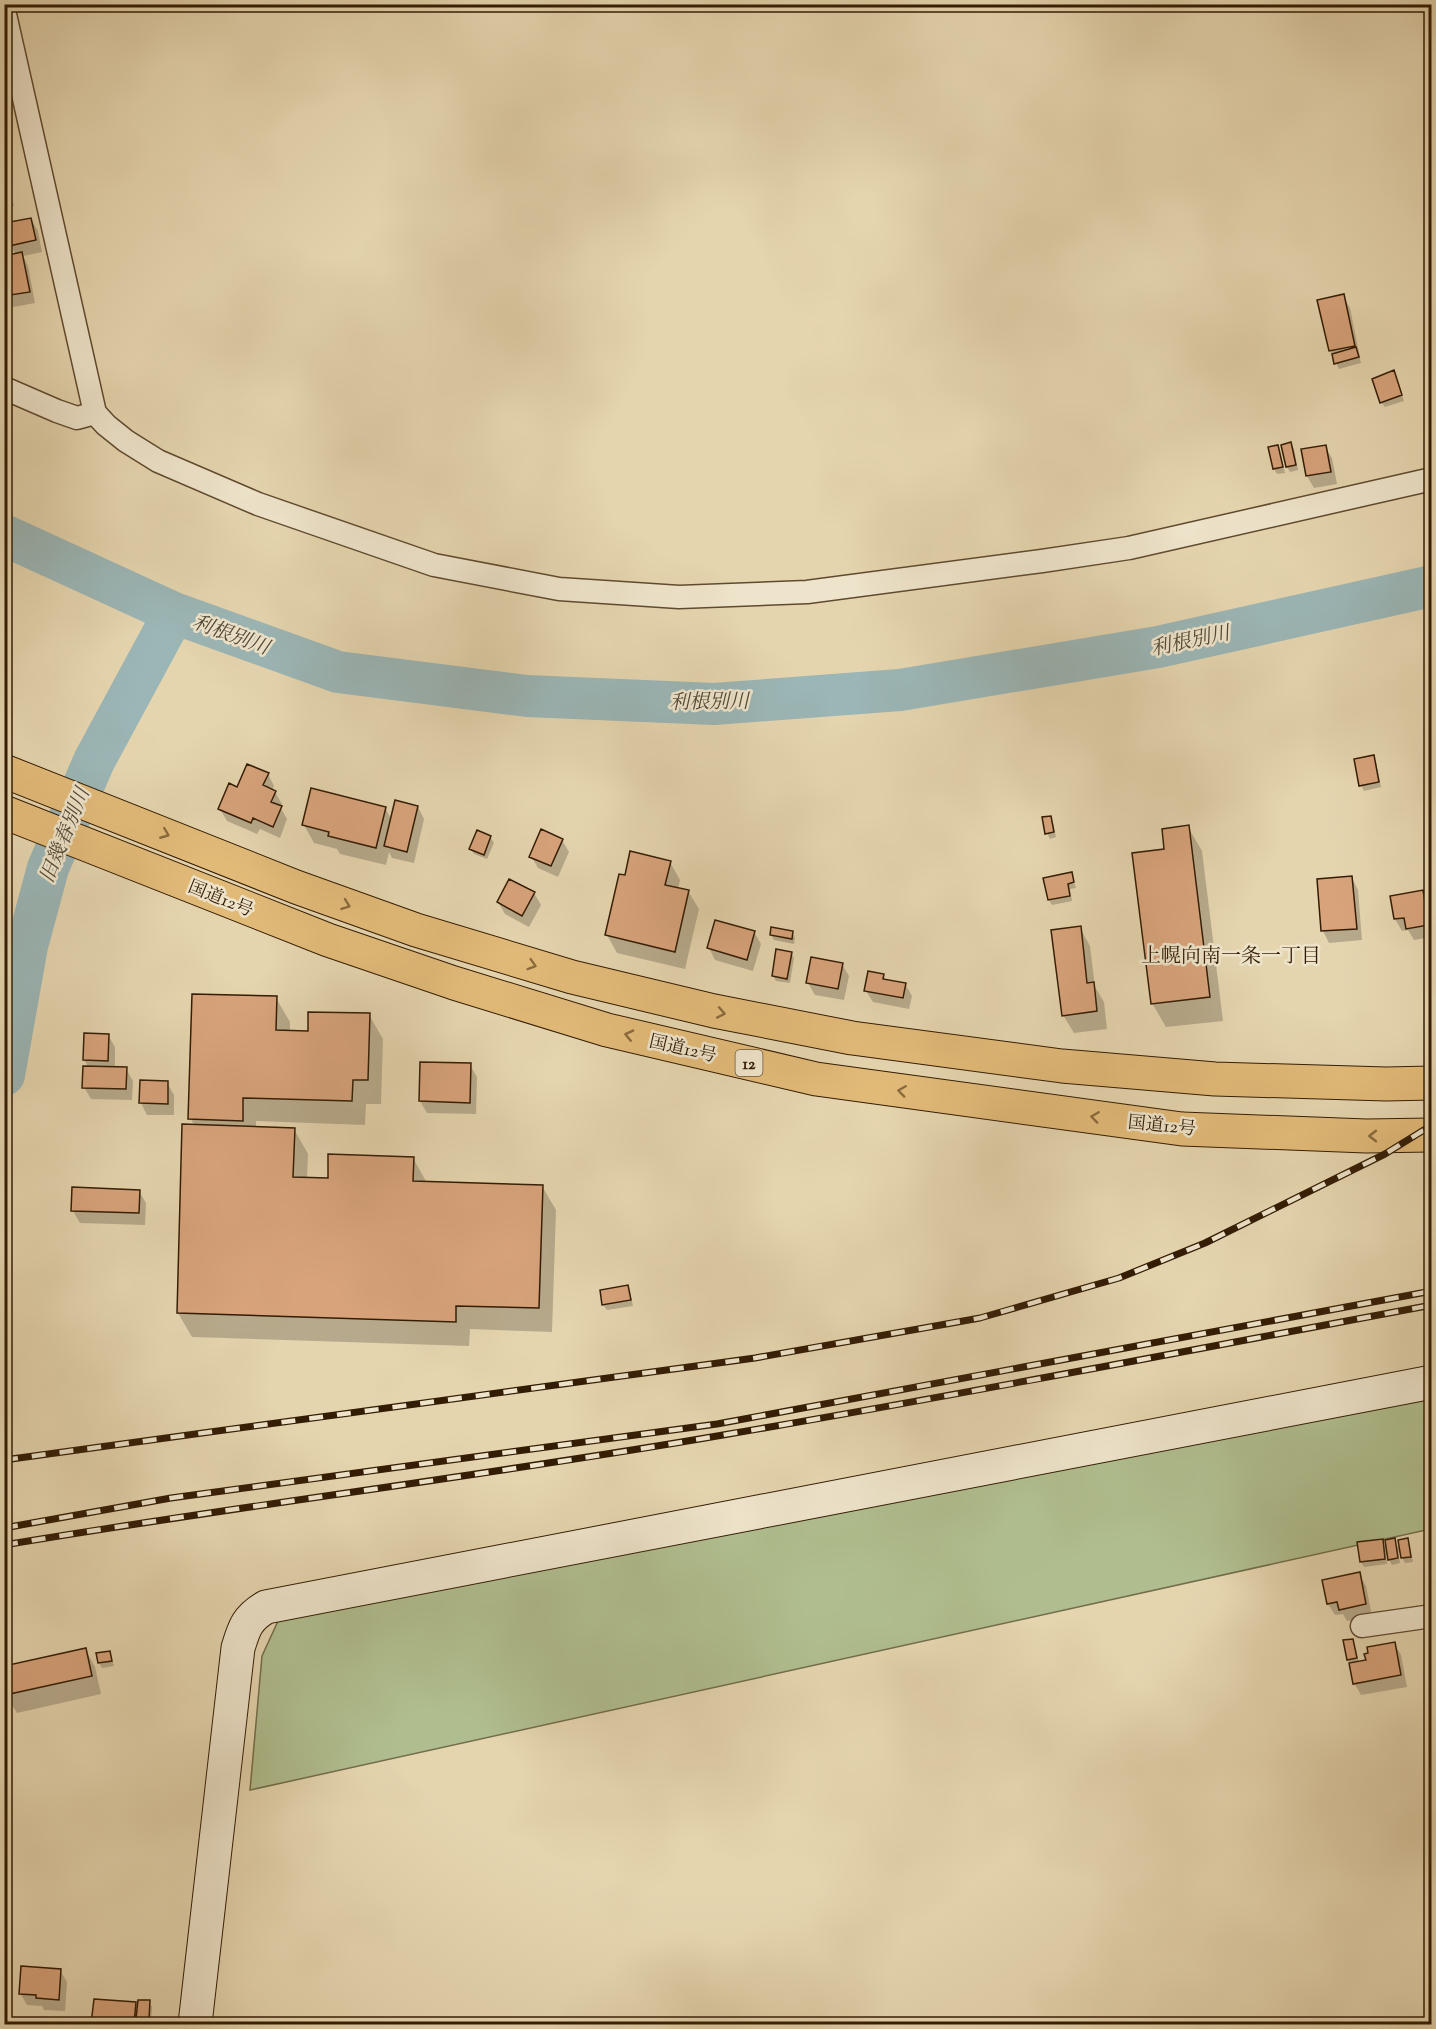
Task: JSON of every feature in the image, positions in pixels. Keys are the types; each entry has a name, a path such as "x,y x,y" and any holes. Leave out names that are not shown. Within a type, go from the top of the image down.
{"highway":[{"path":"14,775 296,887 416,930 572,977 714,1011 852,1038 1062,1066 1215,1079 1386,1084 1431,1083"},
{"name":"国道12号","path":"5,812 328,940 454,983 607,1030 816,1079 1182,1129 1366,1136 1431,1135"}],"street":[{"path":"4,10 95,413 126,441 158,461 258,504 434,565 559,589 679,597 807,592 1129,548 1431,478"},
{"path":"4,388 77,418 95,413"},
{"path":"195,2025 238,1648 244,1628 253,1614 266,1607 1431,1382"},
{"path":"1362,1626 1431,1616"}],"green space":[{"path":"1431,1398 1431,1529 250,1790 262,1656 279,1619"}],"building":[{"path":"31,218 36,240 9,246 4,223"},
{"path":"22,252 30,292 4,296 4,256"},
{"path":"1344,294 1355,346 1329,351 1317,300"},
{"path":"1356,347 1359,357 1334,364 1332,354"},
{"path":"1394,370 1402,395 1380,403 1372,379"},
{"path":"1291,442 1296,465 1286,467 1281,445"},
{"path":"1278,445 1283,467 1273,469 1268,447"},
{"path":"1326,445 1331,472 1306,476 1301,449"},
{"path":"1374,755 1379,782 1359,786 1354,759"},
{"path":"247,764 269,773 263,785 276,791 271,802 282,806 273,827 253,818 251,823 218,809 229,783 237,787"},
{"path":"311,788 386,807 376,848 328,836 329,832 302,825"},
{"path":"395,800 418,806 407,852 384,846"},
{"path":"1051,816 1054,832 1045,834 1042,817"},
{"path":"1189,825 1210,997 1151,1004 1132,853 1164,849 1162,829"},
{"path":"541,829 563,839 551,866 529,857"},
{"path":"477,830 491,836 484,855 469,849"},
{"path":"630,851 671,861 665,885 689,890 675,952 605,935 619,874 625,875"},
{"path":"1072,872 1074,882 1068,884 1070,896 1048,900 1043,878"},
{"path":"1352,876 1357,929 1321,931 1317,879"},
{"path":"509,879 535,892 522,916 497,902"},
{"path":"1423,890 1429,925 1406,929 1404,918 1394,919 1390,896"},
{"path":"715,920 755,931 747,960 707,948"},
{"path":"1081,926 1087,983 1094,982 1097,1011 1062,1016 1051,930"},
{"path":"771,927 793,931 792,939 770,935"},
{"path":"776,949 792,952 787,979 772,976"},
{"path":"811,957 843,963 838,989 806,983"},
{"path":"868,971 884,974 883,979 906,983 903,998 864,991"},
{"path":"192,994 277,996 276,1030 308,1031 308,1012 370,1013 368,1080 353,1080 352,1101 243,1098 243,1121 188,1119"},
{"path":"84,1033 109,1034 108,1061 83,1060"},
{"path":"420,1062 471,1063 470,1103 419,1101"},
{"path":"83,1066 127,1067 126,1089 82,1088"},
{"path":"140,1080 168,1081 168,1104 139,1103"},
{"path":"182,1124 295,1128 293,1177 328,1178 328,1154 414,1157 413,1181 543,1185 539,1308 456,1306 456,1322 177,1313"},
{"path":"72,1187 140,1190 139,1213 71,1211"},
{"path":"628,1285 631,1300 602,1305 600,1290"},
{"path":"1395,1538 1398,1558 1388,1560 1385,1540"},
{"path":"1408,1538 1411,1557 1401,1558 1398,1540"},
{"path":"1383,1539 1385,1559 1360,1562 1357,1542"},
{"path":"1360,1572 1366,1604 1339,1610 1337,1602 1327,1604 1322,1580"},
{"path":"1353,1639 1357,1658 1347,1660 1343,1640"},
{"path":"1395,1642 1401,1675 1353,1684 1349,1663 1366,1660 1364,1654 1368,1653 1367,1647"},
{"path":"86,1648 92,1676 5,1695 4,1666"},
{"path":"110,1651 112,1661 98,1663 96,1653"},
{"path":"21,1966 61,1969 59,2000 19,1994"},
{"path":"94,1999 136,2002 134,2024 91,2024"},
{"path":"138,2000 150,2000 149,2020 136,2019"}],"waterway":[{"name":"利根別川","path":"4,535 174,613 338,672 527,696 714,704 900,690 1158,647 1432,586"},
{"name":"旧幾春別川","path":"4,1075 27,946 48,868 94,761 174,613"}],"railway":[{"path":"4,1460 755,1358 980,1318 1119,1278 1205,1243 1385,1154 1432,1125"},
{"path":"4,1528 171,1498 717,1424 1432,1291"},
{"path":"4,1545 723,1435 1432,1305"}],"district":[{"name":"上幌向南一条一丁目","path":"1231,955"}]}
